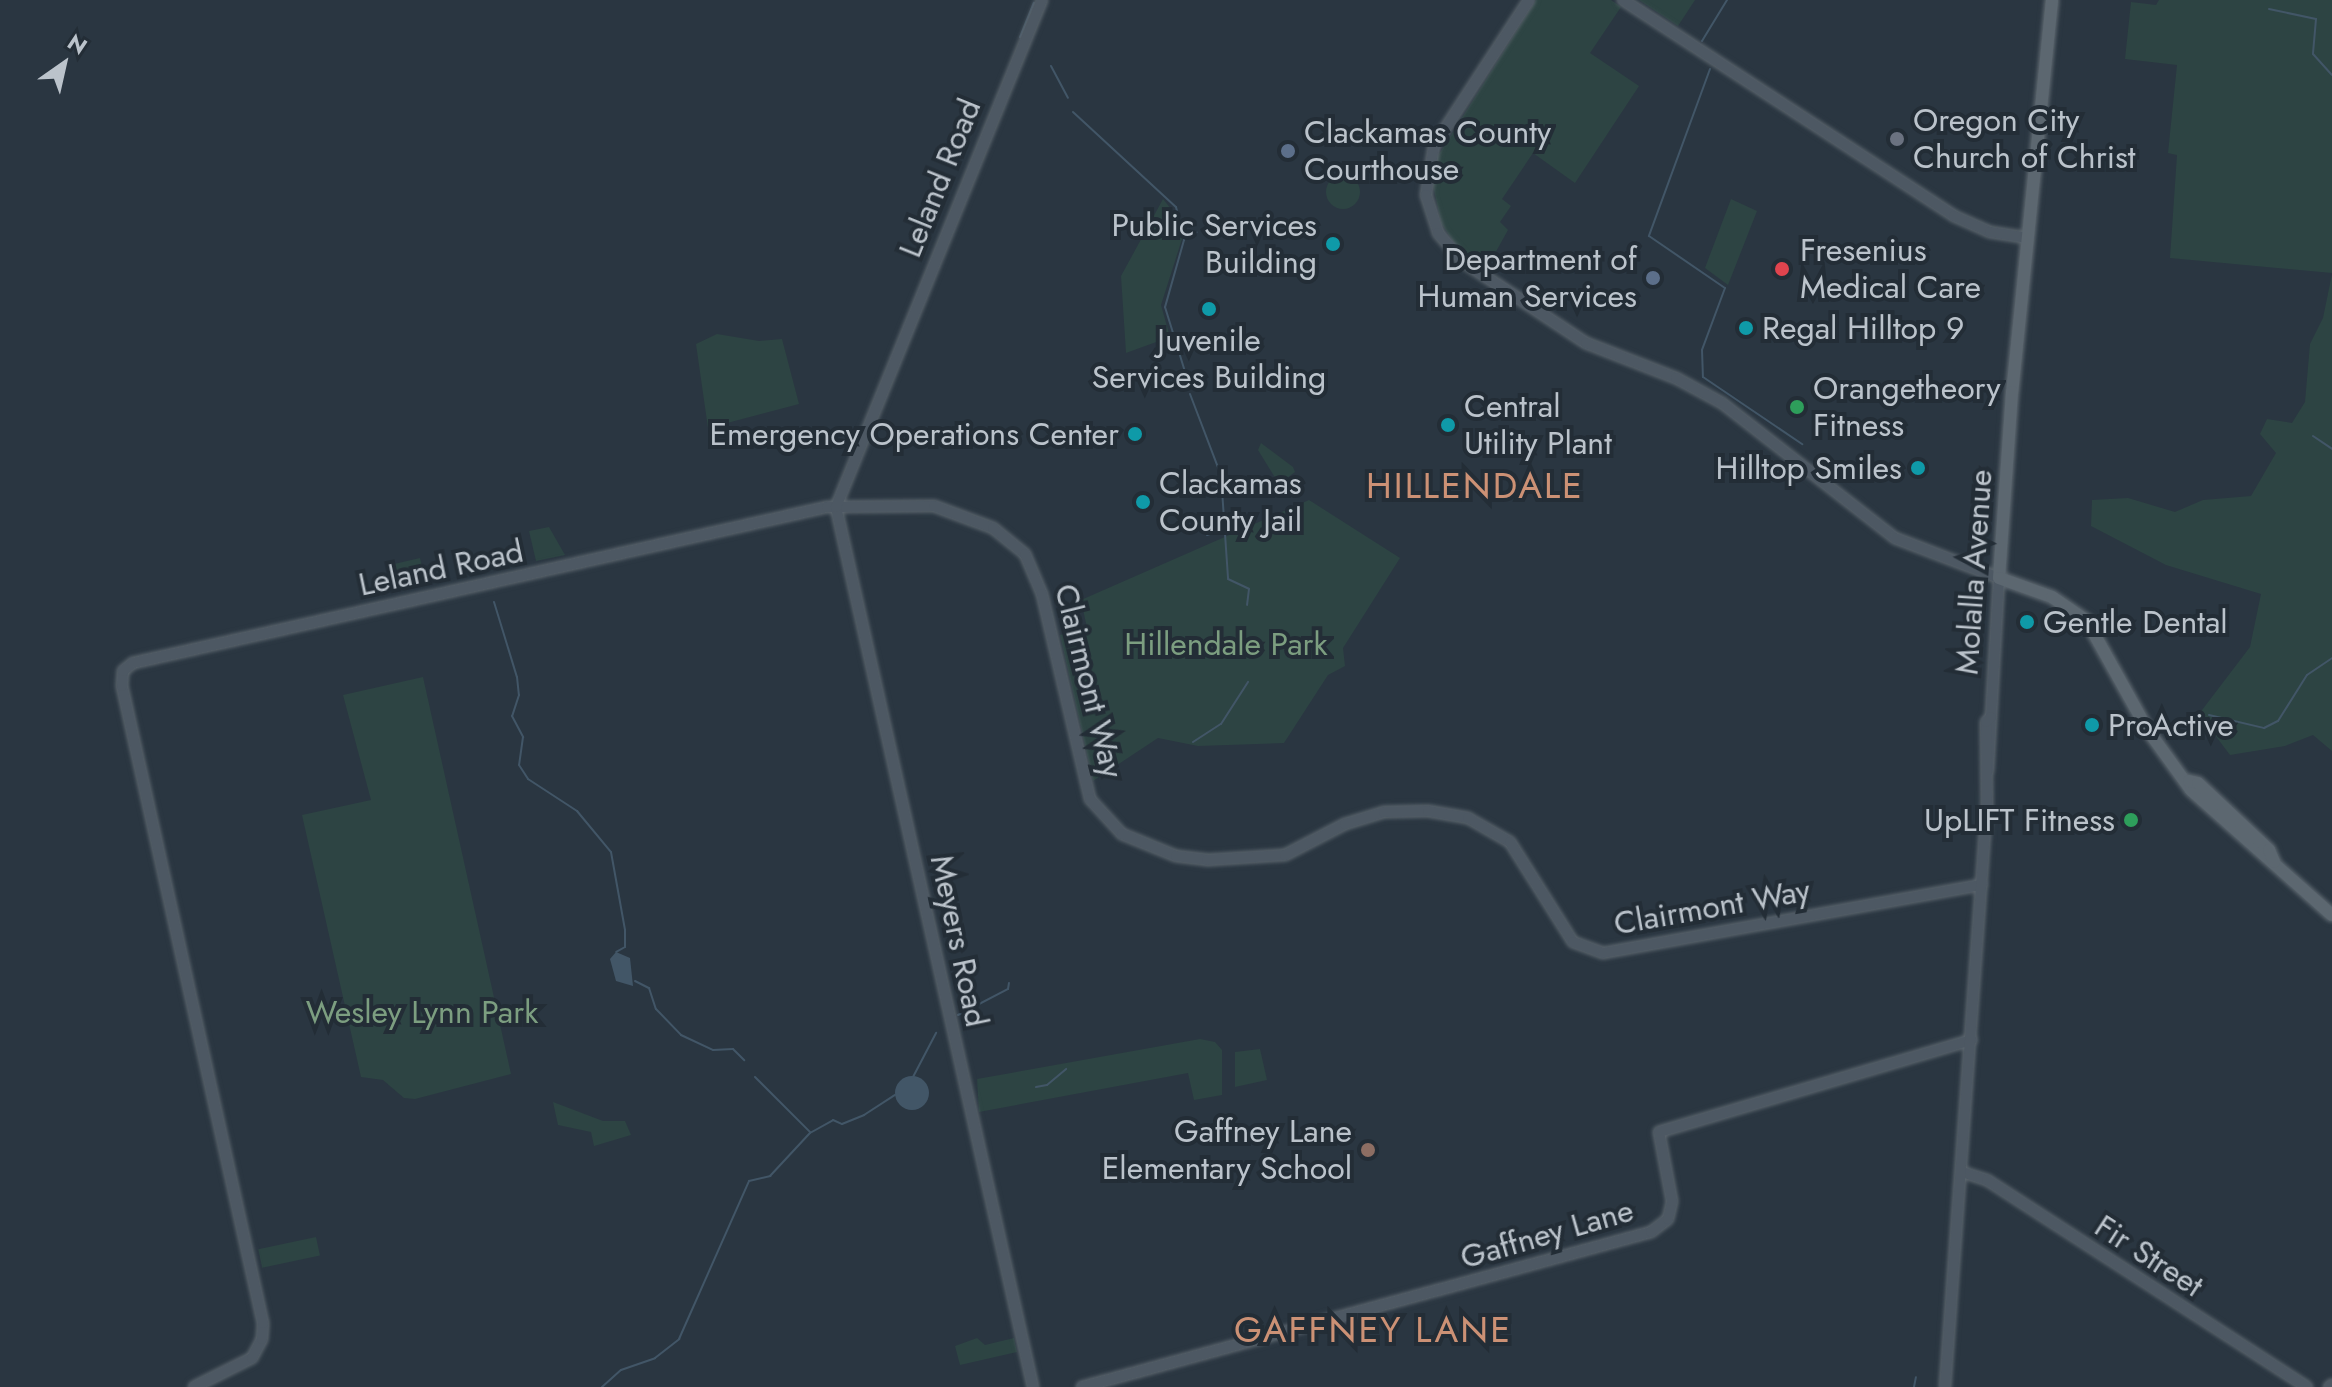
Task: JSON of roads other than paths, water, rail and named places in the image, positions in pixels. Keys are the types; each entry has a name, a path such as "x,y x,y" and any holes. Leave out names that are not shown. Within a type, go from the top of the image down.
{"main road":[{"name":"Molalla Avenue","path":"1999,578 2027,238 2052,0"},
{"path":"1999,578 2052,597 2087,621 2147,729 2214,812 2263,858 2274,862"},
{"path":"2189,781 2198,783 2255,837 2274,862 2332,915"},
{"path":"2214,812 2255,837"}],"street":[{"name":"Leland Road","path":"194,1387 240,1367 258,1349 263,1323 122,686 124,670 151,659 836,507 1042,0"},
{"path":"1529,0 1443,126 1431,155 1428,205 1448,248 1586,343 1676,378 1722,403 1895,538 1999,578"},
{"path":"1623,0 1959,219 1990,232 2027,238"},
{"name":"Clairmont Way","path":"836,507 945,508 993,528 1017,546 1038,581 1090,799 1122,834 1176,856 1207,860 1285,855 1345,824 1384,812 1428,811 1468,818 1510,842 1573,942 1603,953 1982,885"},
{"name":"Meyers Road","path":"836,507 1033,1387"},
{"name":"Molalla Avenue","path":"1945,1387 1972,1040 1988,771 1986,722 1991,717 1999,578"},
{"name":"Gaffney Lane","path":"1082,1387 1656,1229 1668,1219 1672,1201 1659,1132 1972,1040"},
{"name":"Fir Street","path":"1962,1172 1987,1180 2307,1387"}],"water":[{"path":"616,952 630,958 633,986 616,981 610,959"},
{"path":"912,1076 924,1081 929,1093 924,1105 912,1110 900,1105 895,1093 900,1081"}],"waterway":[{"path":"1702,41 1727,0"},
{"path":"1020,37 1034,3"},
{"path":"2269,9 2316,19 2313,54 2332,75"},
{"path":"1051,66 1068,98"},
{"path":"1710,69 1649,236 1725,288 1702,350 1703,377 1802,444"},
{"path":"1073,112 1176,207 1184,240 1165,307 1187,378"},
{"path":"1193,234 1197,232"},
{"path":"1190,394 1221,475 1228,579 1249,589 1247,605"},
{"path":"2313,436 2332,449"},
{"path":"1207,535 1224,529"},
{"path":"494,602 517,677 519,695 512,716 523,737 519,765 528,779 577,811 611,852 625,930 625,947 616,952"},
{"path":"2209,715 2264,728 2278,721 2307,675 2332,658"},
{"path":"1193,742 1221,724 1248,682"},
{"path":"635,981 649,988 656,1009 681,1035 713,1050 733,1049 744,1060"},
{"path":"958,1015 1008,989 1009,983"},
{"path":"913,1077 936,1033"},
{"path":"1036,1087 1047,1085 1066,1069"},
{"path":"755,1077 810,1132"},
{"path":"602,1387 621,1370 655,1358 679,1339 749,1181 770,1176 810,1133 833,1120 842,1124 864,1115 895,1095"},
{"path":"1914,1387 1916,1377"}],"place":[{"name":"Oregon City Church of Christ","path":"1897,139"},
{"name":"Clackamas County Courthouse","path":"1288,151"},
{"name":"Public Services Building","path":"1333,244"},
{"name":"Fresenius Medical Care","path":"1782,269"},
{"name":"Department of Human Services","path":"1653,278"},
{"name":"Juvenile Services Building","path":"1209,309"},
{"name":"Regal Hilltop 9","path":"1746,328"},
{"name":"Orangetheory Fitness","path":"1797,407"},
{"name":"Central Utility Plant","path":"1448,425"},
{"name":"Emergency Operations Center","path":"1135,434"},
{"name":"Hilltop Smiles","path":"1918,468"},
{"name":"Clackamas County Jail","path":"1143,502"},
{"name":"Gentle Dental","path":"2027,622"},
{"name":"ProActive","path":"2092,725"},
{"name":"UpLIFT Fitness","path":"2131,820"},
{"name":"Gaffney Lane Elementary School","path":"1368,1150"}],"district":[{"name":"HILLENDALE","path":"1475,486"},
{"name":"GAFFNEY LANE","path":"1373,1330"}],"park label":[{"name":"Hillendale Park","path":"1226,644"},
{"name":"Wesley Lynn Park","path":"422,1012"}]}
